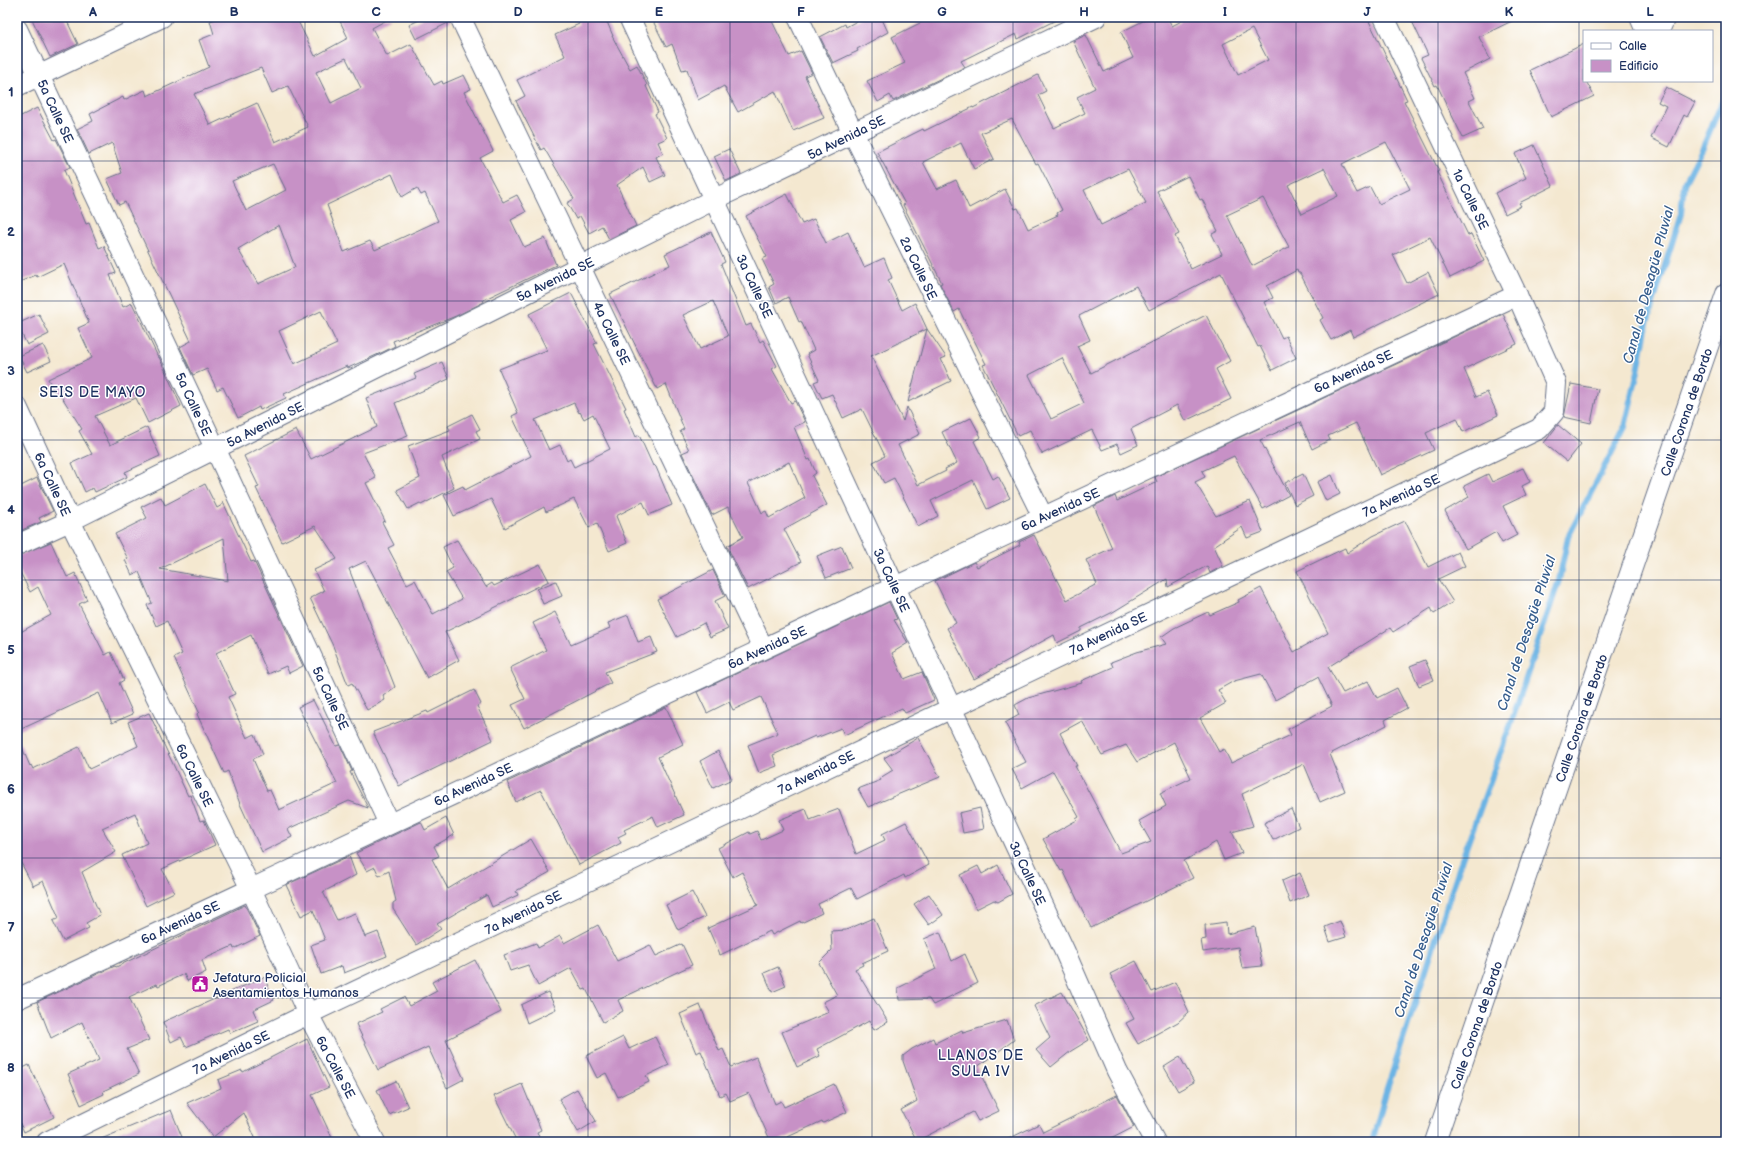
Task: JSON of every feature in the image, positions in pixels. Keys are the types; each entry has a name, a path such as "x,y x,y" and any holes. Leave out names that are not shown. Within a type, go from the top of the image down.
{"street":[{"path":"17,86 162,17"},
{"name":"4a Calle SE","path":"460,17 763,648"},
{"name":"3a Calle SE","path":"628,17 715,199 1065,952 1117,1071 1155,1142"},
{"name":"2a Calle SE","path":"798,17 853,134 1043,517"},
{"name":"5a Avenida SE","path":"17,545 70,521 715,199 1096,17"},
{"name":"1a Calle SE","path":"1384,17 1516,295 1556,383"},
{"path":"1640,17 1646,30"},
{"path":"1659,30 1665,17"},
{"name":"5a Calle SE","path":"17,28 215,448 389,824"},
{"name":"Calle Corona de Bordo","path":"1435,1142 1726,294"},
{"name":"6a Avenida SE","path":"17,999 1516,295"},
{"name":"7a Avenida SE","path":"47,1142 308,1014 1539,429 1554,412 1556,383"},
{"name":"6a Calle SE","path":"17,407 70,521 251,889 308,1014 375,1142"}],"building":[{"path":"31,17 65,17 78,44 50,57"},
{"path":"221,17 296,17 315,56 348,38 338,17 392,17 372,28 387,56 411,44 434,85 442,81 443,84 464,75 471,89 464,92 493,151 480,158 503,202 517,195 526,212 511,220 524,247 545,238 556,265 483,300 484,302 456,316 393,341 395,346 383,352 284,394 286,398 260,410 259,407 238,418 223,387 217,390 207,369 193,375 180,347 191,341 125,202 119,205 107,179 122,173 112,143 89,154 77,129 93,121 90,114 123,97 124,100 145,90 147,96 209,67 199,40 214,34 210,21","holes":["346,58 361,88 331,103 316,72","261,68 272,93 288,86 308,127 275,142 257,103 210,125 194,94","273,164 286,190 246,211 232,181","392,174 402,197 417,188 421,195 425,193 438,221 375,250 370,241 344,252 327,205","279,225 295,267 258,284 238,249","321,311 337,344 294,364 279,331"]},
{"path":"425,17 449,17 450,22 416,39 409,25"},
{"path":"575,17 605,17 612,36 630,69 637,65 658,112 655,114 667,138 658,142 663,153 656,157 665,175 650,182 643,167 617,185 636,226 609,239 602,226 589,233 580,216 576,219 567,203 574,199 544,148 541,150 516,101 525,96 517,80 565,56 555,35 579,24"},
{"path":"651,17 770,17 789,56 801,51 812,73 805,76 824,118 793,131 775,91 738,112 724,86 698,100 687,69 682,70 672,44 666,47"},
{"path":"864,17 881,17 888,32 857,49 858,51 833,63 820,37 845,24 846,27"},
{"path":"932,17 1062,17 1018,39 1016,34 961,61 965,67 893,101 890,95 878,102 867,81 905,63 892,37"},
{"path":"1151,17 1167,17 1172,26 1189,17 1367,17 1407,100 1404,101 1439,171 1437,172 1468,235 1471,234 1484,261 1450,278 1430,237 1393,255 1407,283 1428,272 1439,294 1353,337 1350,330 1331,340 1320,320 1323,318 1300,273 1298,273 1297,270 1267,286 1273,298 1264,302 1282,338 1286,336 1296,358 1272,370 1260,346 1258,347 1221,273 1149,310 1136,286 1079,316 1090,340 1077,346 1091,373 1206,315 1230,361 1216,369 1231,399 1185,421 1177,405 1131,429 1138,445 1121,453 1117,444 1102,450 1092,430 1042,454 1030,430 1018,436 983,365 986,364 959,309 954,312 940,284 942,283 903,205 905,204 877,152 923,129 924,131 973,108 1038,75 1046,91 1038,95 1054,128 1085,113 1077,97 1095,88 1073,41 1086,35 1104,72 1133,58 1121,32","holes":["1252,29 1268,60 1238,75 1223,44","1012,119 1036,164 1038,163 1062,210 1057,213 1058,215 1028,229 1018,208 1015,209 1005,189 969,208 956,180 937,189 923,162 961,143 974,169 994,159 981,133","1386,142 1410,189 1379,204 1370,187 1357,193 1342,164","1324,168 1338,196 1302,214 1288,185","1128,169 1146,203 1101,225 1084,190","1188,176 1200,200 1202,199 1218,231 1212,234 1222,254 1191,269 1175,236 1179,234 1157,191","1263,198 1289,247 1252,266 1227,215","1062,358 1084,403 1051,419 1029,375"]},
{"path":"1410,17 1520,17 1479,37 1490,59 1463,73 1475,98 1469,101 1483,129 1463,138 1437,85 1435,86 1421,58 1428,55"},
{"path":"1583,44 1583,82 1587,82 1594,96 1551,117 1530,70"},
{"path":"1666,87 1695,102 1687,117 1684,115 1669,147 1651,138 1666,106 1658,102"},
{"path":"37,108 54,140 56,139 70,167 64,170 86,224 89,223 99,248 104,246 116,273 110,275 123,307 132,303 181,406 148,423 136,398 95,416 110,445 147,427 160,456 125,472 127,477 95,492 93,488 85,492 72,463 92,454 79,431 82,429 60,394 56,395 48,379 92,358 78,328 89,323 64,264 37,277 36,275 17,283 17,118"},
{"path":"1534,145 1553,186 1519,203 1521,206 1505,214 1495,193 1526,178 1515,154"},
{"path":"729,149 741,174 726,181 714,156"},
{"path":"787,194 802,224 814,219 826,243 848,232 864,267 884,258 892,278 888,280 902,310 915,303 927,329 871,356 903,421 907,407 920,434 898,445 918,485 946,471 945,469 957,463 942,432 971,418 981,437 974,441 993,479 998,476 1010,498 987,509 973,480 931,501 938,516 918,527 894,478 884,483 873,462 885,456 862,409 843,418 832,394 822,398 814,382 819,380 807,354 814,350 801,321 799,322 788,297 776,303 769,287 774,284 762,259 767,257 746,216"},
{"path":"711,232 725,262 721,264 746,326 751,324 760,342 763,340 777,366 772,369 791,403 795,401 805,422 794,427 808,460 810,459 816,473 812,476 827,505 784,529 801,562 748,589 727,546 743,537 728,507 712,515 682,453 689,450 680,431 684,429 666,384 657,389 610,294 670,265 665,254","holes":["713,301 728,336 700,349 683,315","789,462 805,498 769,518 766,511 762,513 748,483"]},
{"path":"571,293 597,343 594,344 626,408 624,409 636,437 639,435 653,466 654,465 656,467 672,505 649,515 643,502 616,516 627,543 609,551 597,523 589,528 574,499 546,512 544,507 505,528 491,499 454,516 444,495 463,486 465,490 531,456 512,416 518,413 499,369 547,350 529,314","holes":["574,403 579,413 580,412 584,419 593,414 610,449 574,467 570,459 567,461 560,445 549,450 535,420"]},
{"path":"39,314 49,334 27,345 17,324"},
{"path":"1503,314 1517,344 1464,369 1476,397 1487,392 1498,415 1463,432 1457,418 1426,433 1434,450 1380,475 1356,423 1328,436 1330,440 1312,449 1300,422 1260,440 1289,495 1263,509 1234,456 1202,471 1205,477 1195,482 1216,516 1250,501 1263,532 1247,538 1242,527 1214,546 1223,566 1210,573 1207,566 1168,587 1167,579 1113,612 1081,628 1081,631 1057,643 1054,635 974,679 947,628 956,623 935,581 974,562 977,567 1020,545 1019,542 1034,535 1067,600 1097,584 1086,560 1112,548 1094,506 1115,496 1117,501 1157,482 1155,477"},
{"path":"927,329 946,357 941,359 951,381 908,402"},
{"path":"43,345 51,361 27,372 19,356"},
{"path":"442,362 449,379 395,403 408,436 363,453 376,478 366,483 385,521 382,522 394,545 388,548 407,584 415,580 433,614 462,599 446,572 453,568 443,547 457,540 486,587 492,583 494,586 540,564 549,581 445,632 459,660 427,678 366,561 349,569 395,687 383,696 385,700 367,710 352,683 348,685 333,646 310,598 324,591 314,570 337,559 315,526 282,542 256,488 259,487 244,456 296,430 311,459 377,427 366,398 416,378 414,374"},
{"path":"1571,384 1598,389 1591,423 1564,417"},
{"path":"472,414 480,429 476,431 480,439 442,457 454,488 421,505 420,503 408,509 397,490 420,478 408,446 450,430 448,426"},
{"path":"1558,425 1581,444 1567,462 1544,443"},
{"path":"1523,468 1530,482 1522,486 1526,495 1503,506 1517,535 1502,543 1496,532 1466,549 1445,511 1469,497 1464,486 1488,474 1492,482"},
{"path":"1303,474 1313,496 1295,505 1285,483"},
{"path":"1332,475 1340,494 1326,501 1317,482"},
{"path":"37,478 53,511 39,518 41,522 17,532 17,488"},
{"path":"205,484 217,508 222,505 223,502 251,562 254,561 303,666 289,673 286,666 268,674 251,635 216,653 235,694 228,697 247,738 255,734 263,754 253,759 267,791 270,790 279,810 337,783 298,707 313,700 336,746 340,745 352,771 350,772 368,808 349,801 288,829 292,837 262,852 240,804 228,771 224,773 197,714 199,712 174,658 182,654 167,621 156,626 147,605 152,603 139,572 132,575 125,560 128,559 115,534 147,518 141,507 161,497 165,505","holes":["224,538 228,581 160,569"]},
{"path":"1405,521 1428,567 1458,552 1465,566 1438,579 1453,602 1434,614 1431,608 1393,632 1390,628 1328,667 1343,693 1368,681 1377,698 1397,688 1407,708 1385,720 1387,725 1330,754 1345,791 1320,802 1304,764 1242,794 1253,826 1232,832 1242,853 1224,860 1216,842 1184,861 1193,878 1091,928 1063,870 1061,871 1043,839 1077,820 1076,819 1079,817 1053,771 1022,788 1012,769 1026,762 1005,723 1019,715 1015,705 1028,698 1082,683 1081,681 1113,667 1111,662 1137,652 1166,644 1161,637 1174,628 1208,612 1210,615 1239,602 1238,600 1261,588 1294,652 1328,633 1297,571 1345,548 1347,553 1373,536","holes":["1261,674 1275,700 1318,677 1332,706 1288,729 1291,735 1231,763 1224,749 1219,752 1200,718 1226,703 1218,690 1234,681","1082,721 1102,755 1126,745 1137,762 1174,742 1191,778 1160,793 1166,806 1139,821 1151,842 1121,853 1075,766 1077,766 1060,733"]},
{"path":"51,542 67,577 75,573 87,600 79,604 105,655 111,652 124,680 119,683 133,714 112,723 99,693 17,731 17,634 51,615 38,587 30,592 17,566 17,556"},
{"path":"842,546 851,568 826,578 817,556"},
{"path":"713,570 725,596 715,601 728,629 710,637 704,623 677,637 657,599"},
{"path":"556,581 562,596 543,604 537,589"},
{"path":"889,602 897,619 894,620 908,643 892,653 904,679 922,672 934,700 905,713 902,708 844,735 841,728 816,738 815,736 773,755 777,766 759,773 748,745 778,733 761,697 733,710 729,702 707,713 697,692"},
{"path":"555,612 571,645 610,628 608,623 628,615 638,642 651,637 657,652 605,672 611,683 524,728 512,705 525,699 510,668 546,650 533,623"},
{"path":"1425,660 1434,680 1419,686 1410,666"},
{"path":"474,690 481,704 477,706 493,740 399,786 373,732 427,711 428,713"},
{"path":"666,707 683,744 658,757 684,815 658,827 653,816 624,830 626,833 618,837 621,843 579,865 541,790 516,802 507,782"},
{"path":"149,713 188,796 190,795 200,821 204,820 215,845 162,869 174,892 146,906 122,855 147,843 135,813 102,828 116,852 82,872 100,915 86,923 89,928 63,941 53,921 59,918 43,881 33,886 17,855 17,736 30,766 31,765 33,769 79,747 89,769 138,746 128,722"},
{"path":"918,738 940,777 868,807 858,789 881,780 880,778 893,770 884,758"},
{"path":"718,751 732,779 713,788 700,761"},
{"path":"980,808 984,829 963,833 959,813"},
{"path":"806,809 810,820 839,809 856,854 885,840 882,834 906,822 929,865 905,878 904,875 857,899 851,888 818,904 822,913 801,923 800,921 772,935 770,931 720,955 708,928 758,905 742,872 733,877 718,848 749,832 750,834 757,831 761,840 783,830 779,820"},
{"path":"1291,809 1299,827 1273,840 1264,823"},
{"path":"446,818 454,835 434,846 439,856 432,859 448,889 531,839 550,872 516,891 518,895 492,907 487,895 437,924 441,929 416,945 393,909 393,903 396,901 389,871 379,876 375,867 367,871 356,853 421,822 425,830"},
{"path":"349,856 356,875 323,892 337,920 355,913 365,937 378,932 387,956 344,973 342,966 321,974 311,945 325,940 313,910 301,916 286,885"},
{"path":"998,865 1012,894 998,902 994,900 976,909 960,875 978,866 982,874"},
{"path":"1300,873 1309,895 1290,903 1282,881"},
{"path":"692,892 705,917 678,930 666,905"},
{"path":"929,894 943,915 929,925 914,904"},
{"path":"245,905 260,936 234,949 233,946 202,960 206,972 187,981 184,974 129,997 149,1040 127,1049 139,1074 103,1091 104,1094 81,1105 68,1074 99,1060 82,1022 51,1038 37,1002 115,966 116,967"},
{"path":"874,918 888,951 862,963 863,965 855,969 888,1022 874,1030 869,1021 817,1049 820,1056 797,1067 782,1032 829,1012 823,1002 837,995 819,963 832,950 831,931 846,930"},
{"path":"1340,921 1346,937 1330,942 1325,927"},
{"path":"1226,922 1227,934 1255,927 1262,966 1242,968 1238,947 1203,952 1201,940 1206,939 1205,925"},
{"path":"598,925 617,961 650,945 656,956 682,944 692,965 618,1000 623,1011 603,1022 586,989 583,990 571,968 538,986 528,965 510,971 504,955 536,943 538,948 560,936 564,943"},
{"path":"940,932 952,961 965,954 978,983 933,1005 929,999 899,1000 898,988 936,969 924,939"},
{"path":"475,960 501,1012 446,1040 464,1079 447,1088 428,1047 378,1070 356,1024 382,1012 380,1009 404,997 409,1006 437,991 432,982"},
{"path":"1136,961 1152,992 1175,982 1189,1012 1178,1022 1138,1044 1126,1023 1134,1019 1110,974"},
{"path":"778,967 786,986 772,992 764,973"},
{"path":"264,977 274,1000 253,1010 258,1021 230,1033 228,1029 186,1047 181,1037 171,1042 163,1022"},
{"path":"548,992 556,1009 527,1023 521,1005"},
{"path":"1062,992 1089,1040 1071,1051 1051,1067 1036,1050 1050,1038 1034,1006"},
{"path":"700,1005 719,1051 723,1049 731,1067 756,1057 775,1104 781,1101 784,1107 834,1084 847,1112 823,1123 822,1121 777,1142 771,1142 749,1093 730,1101 726,1093 720,1096 701,1051 696,1053 680,1014"},
{"path":"1007,1020 1014,1040 977,1067 999,1111 978,1121 973,1112 917,1141 901,1110 917,1101 903,1061 903,1056 912,1049 933,1038 935,1043 962,1030 963,1033"},
{"path":"623,1037 629,1049 655,1037 669,1065 646,1076 649,1082 618,1097 606,1073 597,1078 586,1056"},
{"path":"307,1039 329,1087 312,1095 334,1142 257,1142 244,1113 213,1137 187,1103 221,1088 218,1080 242,1070 243,1072"},
{"path":"1180,1057 1194,1082 1178,1091 1164,1067"},
{"path":"29,1065 54,1117 24,1132 17,1117 17,1071"},
{"path":"396,1081 408,1107 389,1115 377,1090"},
{"path":"522,1084 541,1130 537,1132 541,1142 517,1142 494,1096"},
{"path":"577,1089 596,1121 578,1132 559,1099"},
{"path":"1117,1095 1134,1127 1105,1142 1002,1142 1039,1124 1043,1132"},
{"path":"171,1110 184,1142 94,1142"}],"waterway":[{"name":"Canal de Desagüe Pluvial","path":"1372,1142 1386,1092 1462,859 1508,732 1559,580 1568,537 1625,427 1647,323 1681,214 1684,184 1703,147 1726,93"}],"place":[{"name":"Jefatura Policial Asentamientos Humanos","path":"200,984"}],"district":[{"name":"SEIS DE MAYO","path":"93,392"},
{"name":"LLANOS DE SULA IV","path":"981,1064"}]}
